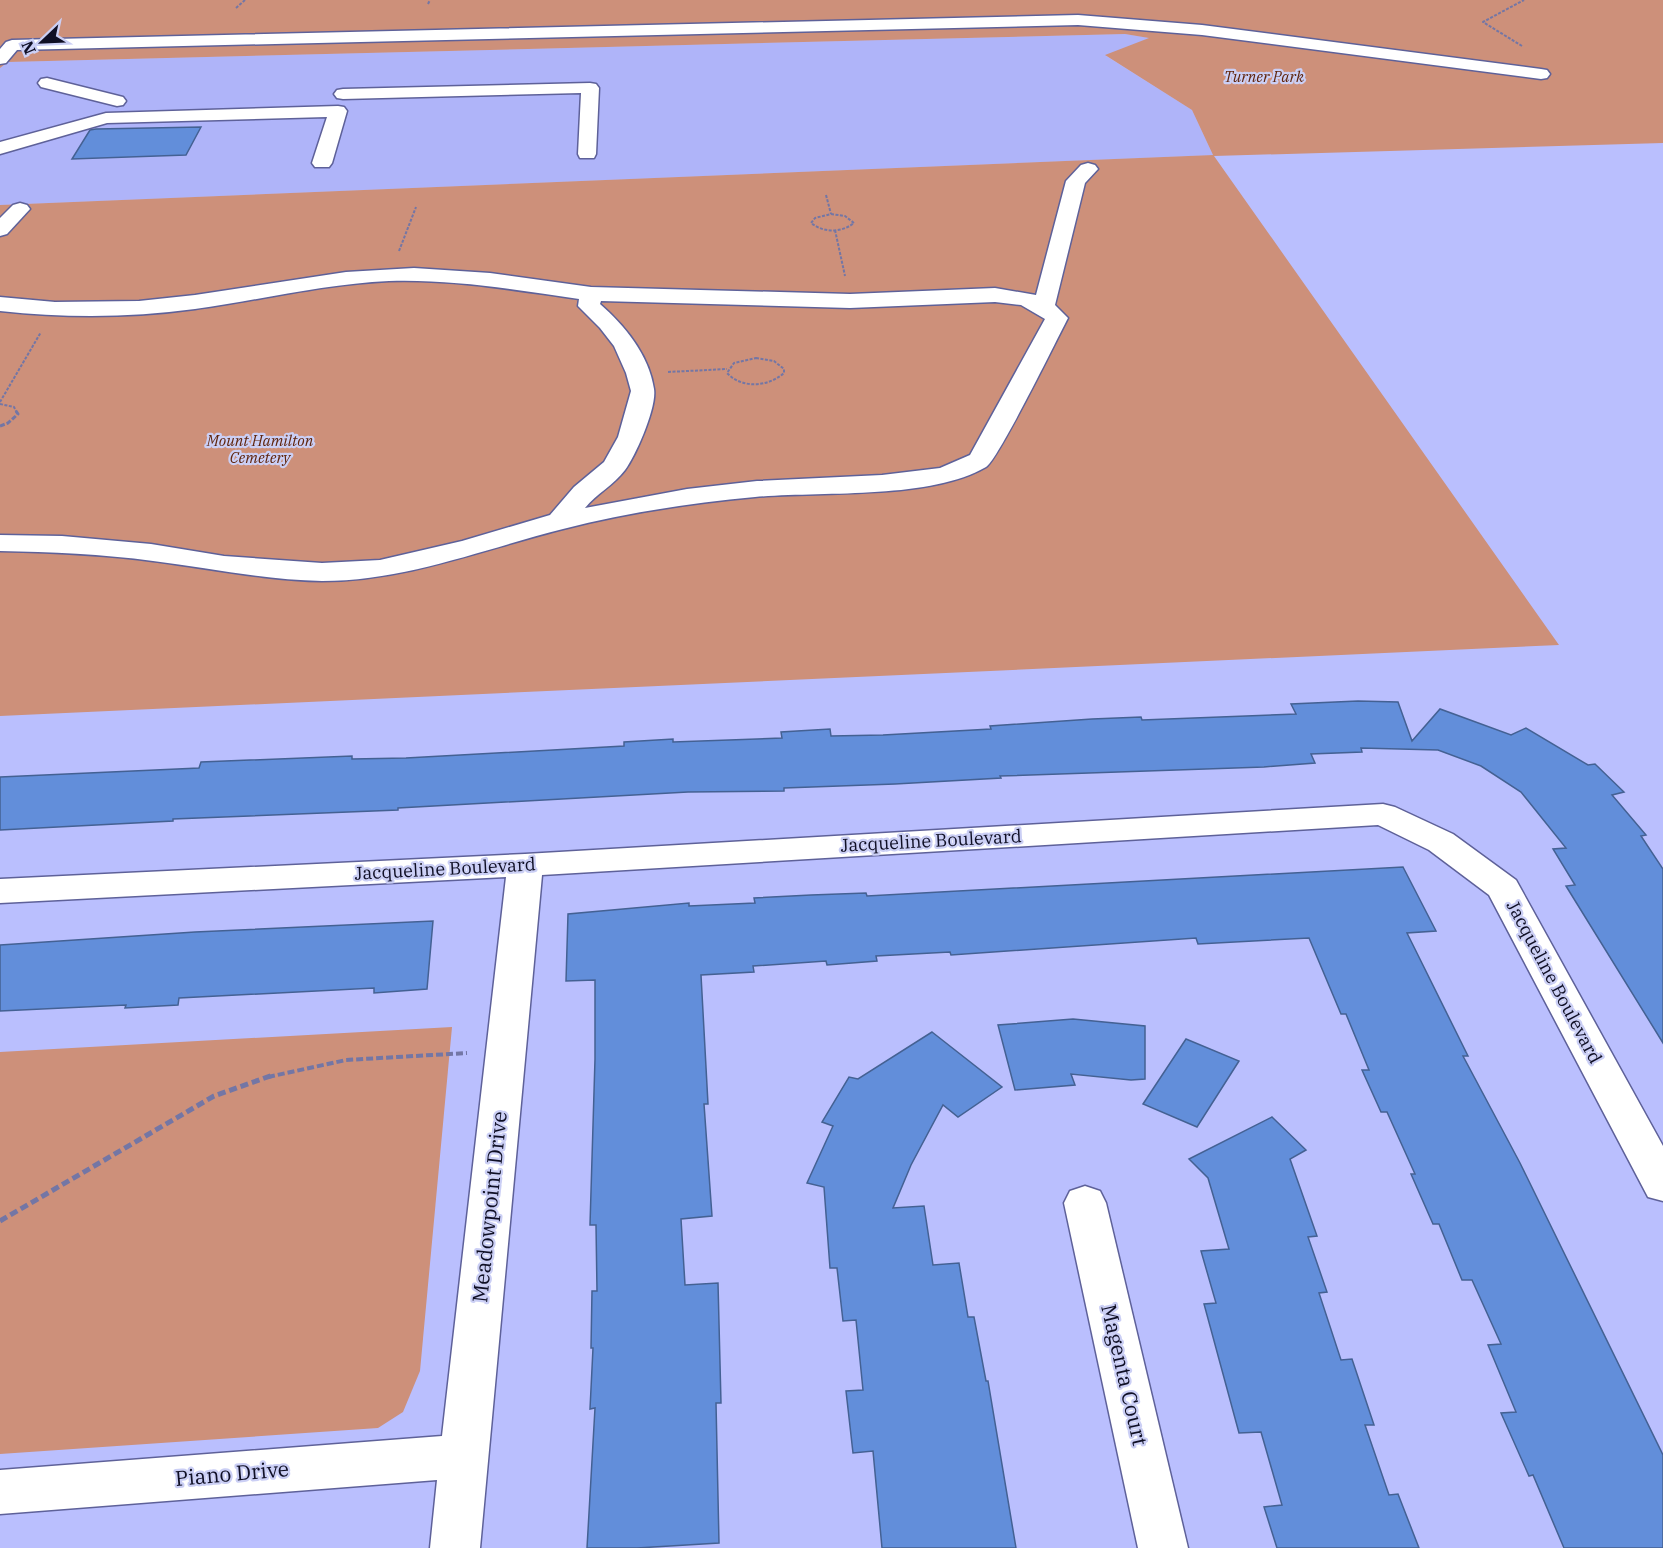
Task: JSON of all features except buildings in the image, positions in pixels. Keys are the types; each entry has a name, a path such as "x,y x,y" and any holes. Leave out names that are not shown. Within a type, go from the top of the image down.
{"street":[{"path":"1067,0 1078,20"},
{"path":"0,58 12,45 1078,20 1202,30 1541,74"},
{"path":"47,83 117,101 340,102"},
{"path":"0,148 106,118 590,88 586,153"},
{"path":"106,118 117,101"},
{"path":"322,163 340,102"},
{"path":"1044,306 1076,181 1088,169"},
{"path":"0,230 20,209"},
{"path":"0,303 55,308 143,307 220,299 329,280 390,275 452,275 591,294 850,301 995,295 1018,297 1044,306 1057,318 980,460 946,475 882,483 769,488 687,497 560,521 468,548 380,568 322,572 225,564 151,552 62,544 0,543"},
{"path":"560,521 583,494 614,467 631,437 643,391 639,374 625,345 608,323 589,306 591,294"},
{"name":"Jacqueline Boulevard","path":"0,891 525,865 1383,814 1441,842 1503,888 1663,1185"},
{"name":"Meadowpoint Drive","path":"455,1548 525,865"},
{"name":"Magenta Court","path":"1085,1203 1163,1548"},
{"name":"Piano Drive","path":"0,1492 465,1456"}],"path":[{"path":"236,8 245,0"},
{"path":"428,4 430,0"},
{"path":"1524,0 1483,22 1530,50"},
{"path":"826,195 831,214"},
{"path":"390,275 416,207"},
{"path":"831,214 845,216 854,223 848,228 835,230 822,229 811,223 814,218 831,214"},
{"path":"835,230 850,301"},
{"path":"0,426 8,423 18,414 14,407 0,403 55,308"},
{"path":"639,374 727,369 737,362 765,359 780,364 784,373 776,380 750,384 729,377 727,369"},
{"path":"0,1221 214,1096 279,1072 346,1060 506,1051"}],"shaded area":[{"path":"1125,34 1150,38 1106,56 1192,110 1213,155 0,205 0,68 8,62"}],"green space":[{"name":"Mount Hamilton Cemetery","path":"0,0 1663,0 1663,143 1214,156 1559,645 0,716 0,205 1213,155 1192,110 1105,55 1149,38 1125,34 8,62 0,68"},
{"path":"452,1027 420,1371 403,1412 378,1428 0,1454 0,1052"}],"park label":[{"name":"Turner Park","path":"1264,77"}]}
